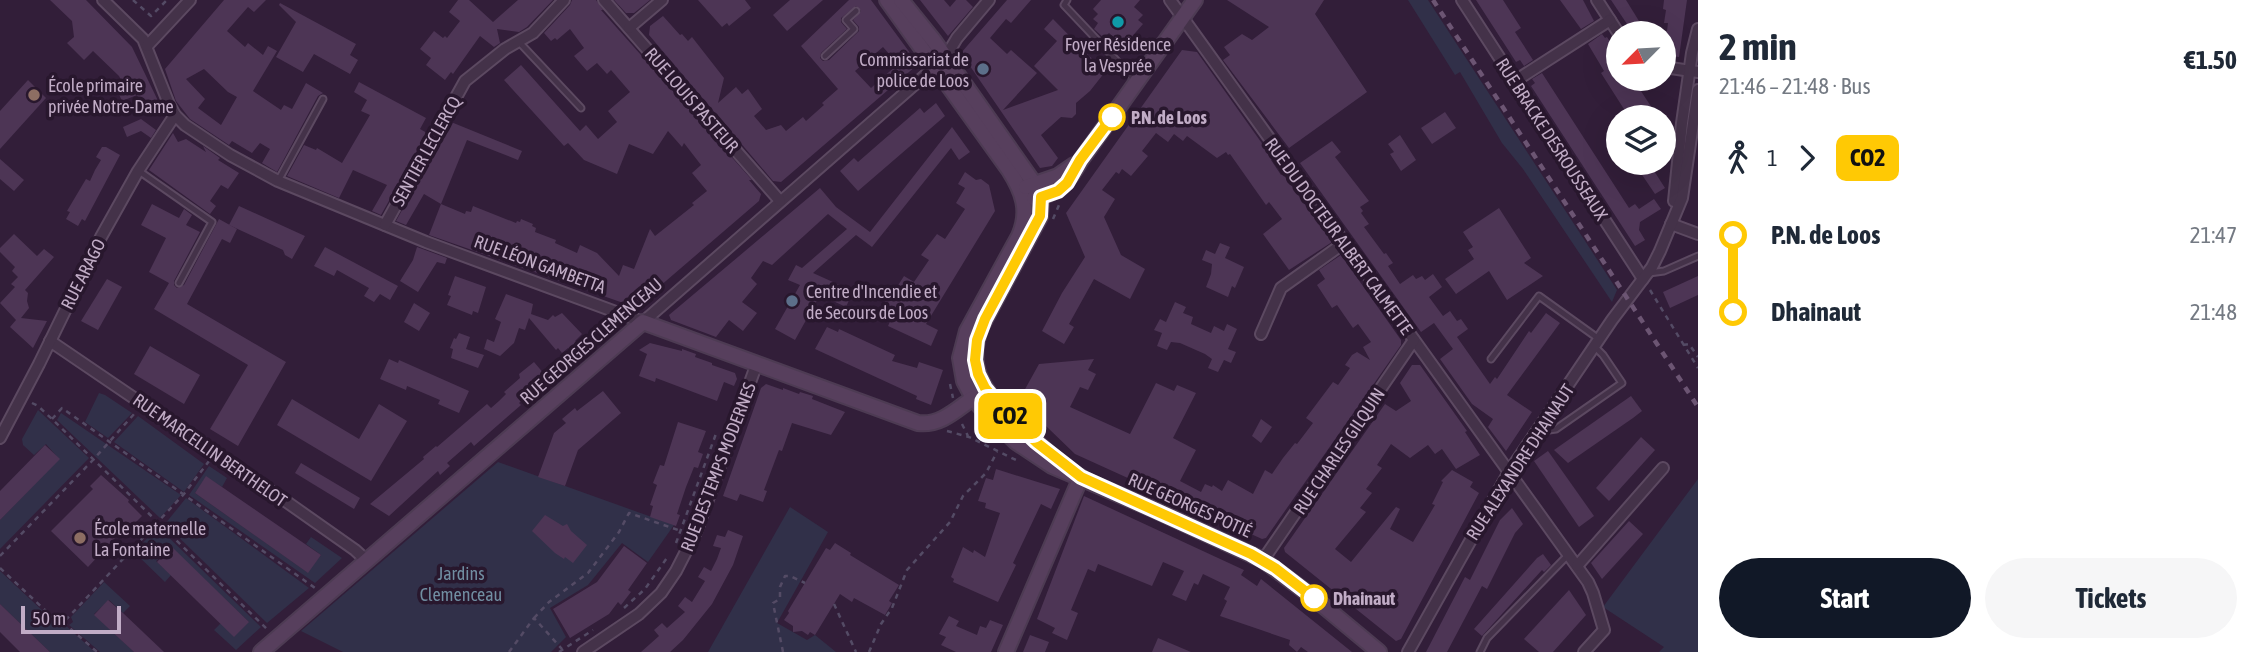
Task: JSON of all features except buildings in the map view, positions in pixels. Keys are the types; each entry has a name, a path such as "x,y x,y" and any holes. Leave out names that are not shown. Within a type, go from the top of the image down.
{"main road":[{"path":"887,0 940,63 1035,193 1040,216 985,319 977,340 976,367 989,394 1046,451 1081,477"},
{"path":"901,0 940,63"},
{"path":"1035,193 1067,183 1080,160 1195,0"},
{"path":"1080,160 1035,193 1022,229 967,331 960,351 962,372 973,398 1026,450 1052,466 1081,477"},
{"name":"RUE LÉON GAMBETTA","path":"643,322 918,423 929,424 940,420 973,398"},
{"name":"RUE GEORGES CLEMENCEAU","path":"261,652 643,322"},
{"path":"1006,652 1081,477"},
{"name":"RUE GEORGES POTIÉ","path":"1081,477 1263,561 1314,598 1379,652"}],"street":[{"path":"103,0 138,31 147,46 175,116"},
{"path":"147,46 190,0"},
{"name":"SENTIER LECLERCQ","path":"385,225 462,85 505,49 537,29 564,0"},
{"name":"RUE LOUIS PASTEUR","path":"604,0 780,201"},
{"path":"629,28 662,0"},
{"name":"RUE GEORGES CLEMENCEAU","path":"643,322 940,63 989,0"},
{"name":"RUE DU DOCTEUR ALBERT CALMETTE","path":"1170,0 1577,566 1593,593 1604,630 1584,652"},
{"name":"RUE BRACKE DESROUSSEAUX","path":"1462,0 1645,276"},
{"path":"1514,81 1610,20 1597,0"},
{"path":"1671,224 1698,29"},
{"path":"1676,70 1694,72"},
{"path":"1671,224 1682,198 1698,90"},
{"name":"RUE LÉON GAMBETTA","path":"175,116 230,155 278,181 460,256 643,322"},
{"name":"RUE ARAGO","path":"0,438 22,399 91,255 138,171 175,116"},
{"path":"1671,224 1698,234"},
{"name":"RUE ALEXANDRE DHAINAUT","path":"1408,652 1509,472 1645,276 1660,251 1671,224"},
{"path":"1261,334 1281,288 1344,243"},
{"name":"RUE CHARLES GILQUIN","path":"1263,561 1414,340"},
{"name":"RUE MARCELLIN BERTHELOT","path":"50,341 355,550 367,561"},
{"name":"RUE DES TEMPS MODERNES","path":"583,652 639,614 661,593 676,571 697,530 757,363"},
{"path":"1577,566 1663,468"}],"lane":[{"path":"1067,0 1064,5 1137,82"},
{"path":"825,56 854,29 846,20 856,11"},
{"path":"519,41 581,108"},
{"path":"278,181 323,99"},
{"path":"138,171 212,222 179,283"},
{"path":"1645,276 1698,256"},
{"path":"1491,359 1539,296 1597,343 1622,383 1556,429 1540,427"},
{"path":"1480,652 1487,638 1569,554"}],"path":[{"path":"133,0 151,16 167,0"},
{"path":"1035,193 1059,205 1048,226"},
{"path":"1645,276 1698,368"},
{"path":"1683,345 1689,344 1698,357"},
{"path":"22,399 38,406 52,419 277,638"},
{"path":"0,556 143,404"},
{"path":"52,419 62,408 326,596"},
{"path":"623,609 655,576 673,549 717,431"},
{"path":"869,652 881,624 892,608 907,570 950,522 963,496 986,473 997,452"},
{"path":"0,568 61,625 184,494 215,453"},
{"path":"509,652 549,602 589,573 619,532 629,513 681,531"},
{"path":"783,652 774,603 780,598 780,587 785,576 805,583"},
{"path":"834,604 856,652"},
{"path":"534,618 560,651 595,628"},
{"path":"63,622 97,652"}],"green space":[{"path":"1408,0 1428,0 1617,290 1612,302 1523,169 1502,143 1460,72 1455,75"},
{"path":"99,393 132,413 108,438 85,422"},
{"path":"38,410 89,458 0,549 0,520 59,459 46,444 34,455 23,445 22,439"},
{"path":"61,413 181,495 160,518 57,420"},
{"path":"138,416 204,464 184,492 114,442"},
{"name":"Jardins Clemenceau","path":"498,462 674,525 648,562 622,543 588,585 550,608 566,637 551,652 343,652 301,631"},
{"path":"209,466 227,478 222,487 206,477 195,493 307,572 321,555 306,544 311,537 342,558 315,583 189,495"},
{"path":"1698,479 1698,652 1659,652 1664,647 1603,607"},
{"path":"186,498 309,588 267,623 165,524"},
{"path":"790,507 828,532 777,623 807,640 815,635 836,652 708,652"},
{"path":"158,527 261,627 236,650 214,630 220,624 249,622 171,547 156,561 171,575 165,582 134,552"},
{"path":"0,571 60,627 64,624 95,652 50,652 0,604"},
{"path":"104,582 130,606 123,613 109,600 94,614 134,652 100,652 69,625 73,622 71,617"}],"railway":[{"path":"1433,0 1698,407"}],"bus line":[{"name":"CO2","path":"1112,117 1080,160 1067,183 1058,191 1041,197 1040,216 985,319 977,340 975,360 980,380 993,399 1036,442 1081,477 1251,554 1275,568 1314,598"}],"place":[{"name":"Foyer Résidence la Vesprée","path":"1118,22"},
{"name":"Commissariat de police de Loos","path":"983,69"},
{"name":"École primaire privée Notre-Dame","path":"34,95"},
{"name":"P.N. de Loos","path":"1112,117"},
{"name":"Centre d'Incendie et de Secours de Loos","path":"792,301"},
{"name":"École maternelle La Fontaine","path":"80,538"},
{"name":"Dhainaut","path":"1314,598"}]}
